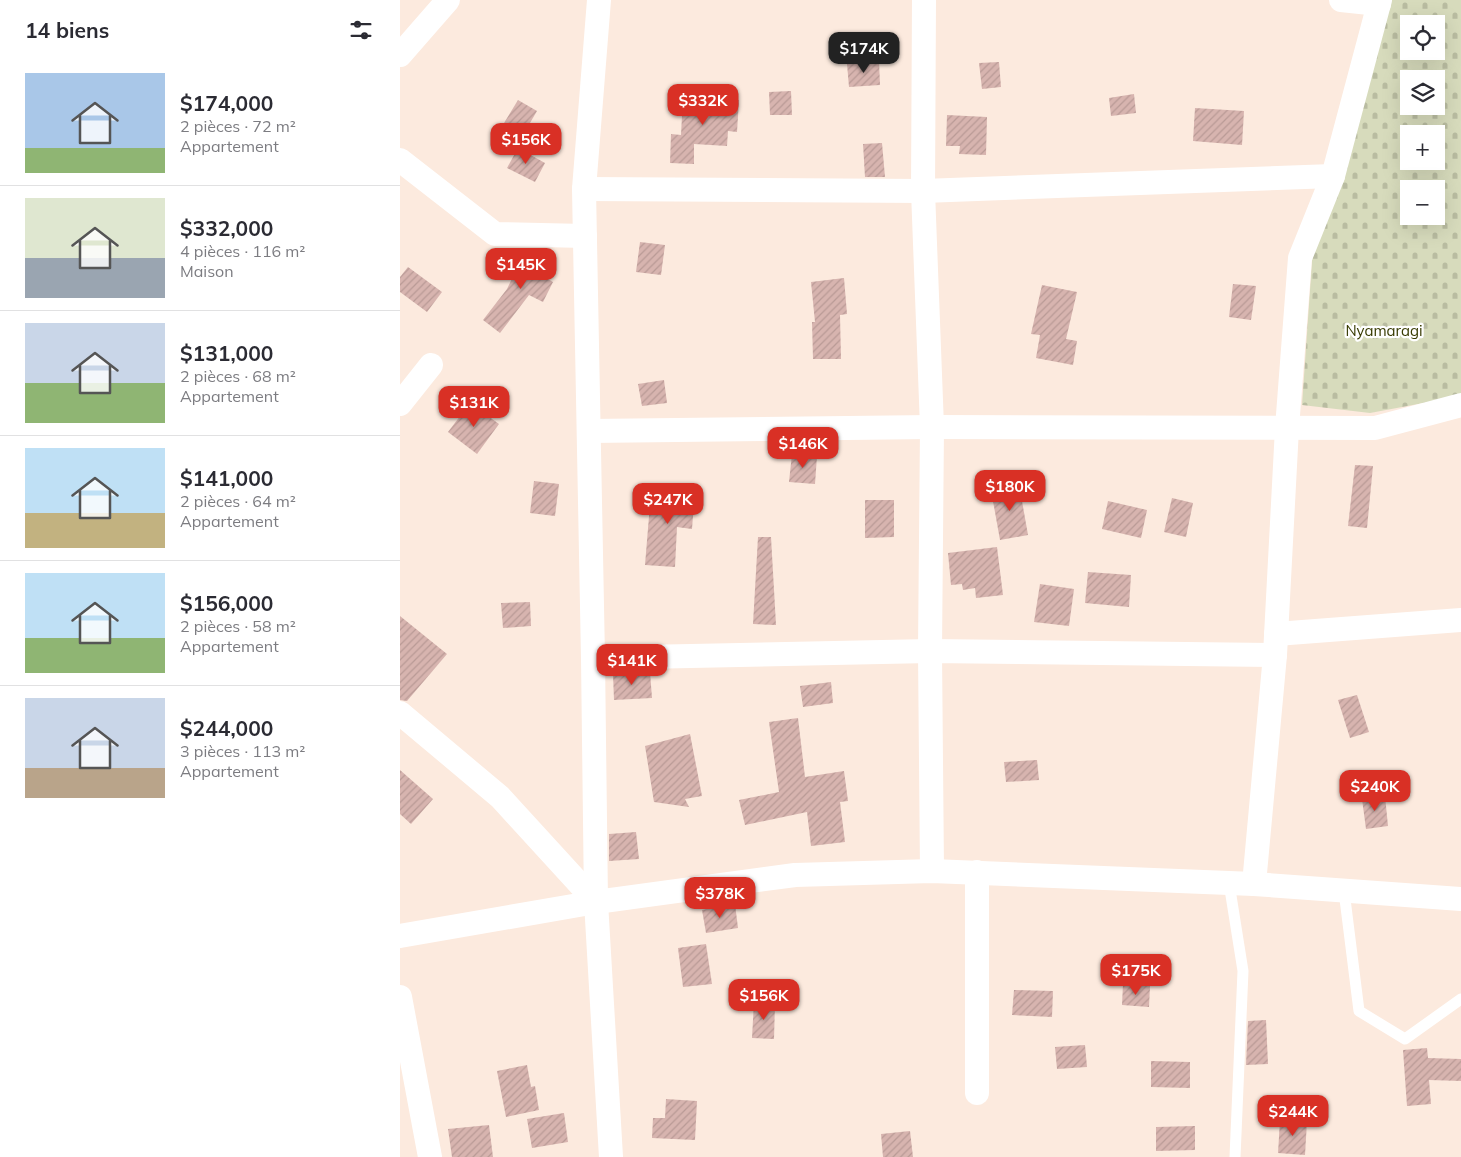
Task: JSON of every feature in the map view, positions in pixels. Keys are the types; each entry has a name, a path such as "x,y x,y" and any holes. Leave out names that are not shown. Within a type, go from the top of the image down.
{"street":[{"path":"400,55 448,0"},
{"path":"599,0 584,189 596,902 611,1157"},
{"path":"924,0 923,191 932,428 930,651 932,871"},
{"path":"1254,884 1276,645 1300,258 1333,176 1379,2 1341,0"},
{"path":"400,160 495,234 585,236"},
{"path":"584,189 923,191 1333,176"},
{"path":"400,404 430,365"},
{"path":"589,431 932,428 1375,428 1461,405"},
{"path":"593,658 1276,645 1461,620"},
{"path":"400,713 500,797 596,902"},
{"path":"400,936 596,902 795,875 932,871 977,872 1254,884 1461,898"},
{"path":"977,872 977,1093"},
{"path":"400,997 430,1157"}],"lane":[{"path":"1229,883 1243,971 1235,1157"},
{"path":"1344,891 1359,1011 1405,1039 1461,999"}],"green space":[{"name":"Nyamaragi","path":"1389,0 1461,0 1461,396 1370,413 1302,405 1313,247"}],"building":[{"path":"879,61 880,85 849,87 847,64"},
{"path":"999,62 1001,87 982,89 979,63"},
{"path":"791,91 792,115 770,115 769,92"},
{"path":"1134,94 1136,113 1111,116 1109,98"},
{"path":"683,96 739,100 737,132 728,131 727,146 694,144 694,164 670,163 671,134 681,135"},
{"path":"518,100 537,111 520,140 501,128"},
{"path":"1195,108 1244,111 1242,145 1193,141"},
{"path":"947,115 987,117 986,155 959,154 960,146 946,146"},
{"path":"882,143 885,177 865,177 863,144"},
{"path":"518,148 545,163 535,182 507,168"},
{"path":"640,242 665,245 661,275 636,272"},
{"path":"525,251 551,264 544,277 553,282 543,302 529,295 500,333 483,320 507,289"},
{"path":"408,267 442,292 427,312 400,292 400,277"},
{"path":"844,278 847,314 840,315 841,359 813,359 812,322 815,322 811,282"},
{"path":"1233,284 1256,286 1251,320 1229,317"},
{"path":"1042,285 1077,292 1066,339 1077,341 1073,365 1036,358 1040,335 1031,334"},
{"path":"664,380 667,403 642,406 638,384"},
{"path":"470,403 499,424 477,454 448,432"},
{"path":"792,454 817,456 815,484 789,482"},
{"path":"1355,465 1373,466 1367,528 1348,526"},
{"path":"534,481 559,484 555,516 530,513"},
{"path":"1019,484 1028,535 1000,540 991,490"},
{"path":"675,488 695,490 692,529 677,527 675,567 645,565 651,492 674,494"},
{"path":"1172,498 1193,503 1186,537 1164,532"},
{"path":"865,500 894,500 894,537 865,538"},
{"path":"1108,501 1147,510 1141,538 1102,529"},
{"path":"758,537 771,537 776,625 753,624"},
{"path":"997,547 1003,595 976,598 975,588 963,590 962,584 951,585 948,553"},
{"path":"1088,572 1131,575 1129,607 1085,603"},
{"path":"1040,584 1074,589 1069,626 1034,622"},
{"path":"530,602 531,626 503,628 501,603"},
{"path":"400,616 447,654 407,701 400,700"},
{"path":"650,672 652,698 614,700 613,674"},
{"path":"831,682 833,703 803,707 800,686"},
{"path":"1357,695 1369,732 1350,738 1338,700"},
{"path":"798,718 805,777 844,771 848,801 840,802 845,842 811,846 807,812 745,825 739,800 779,792 769,722"},
{"path":"690,734 702,796 685,799 689,807 654,802 645,746"},
{"path":"1037,760 1039,780 1006,782 1004,762"},
{"path":"400,770 433,799 411,824 400,814"},
{"path":"1385,796 1388,826 1366,829 1362,799"},
{"path":"636,832 639,859 609,861 609,834"},
{"path":"735,904 738,928 706,933 702,910"},
{"path":"706,944 712,984 683,987 678,948"},
{"path":"1123,984 1150,986 1149,1007 1122,1005"},
{"path":"1014,990 1053,991 1052,1017 1012,1015"},
{"path":"754,1002 775,1003 774,1039 752,1038"},
{"path":"1266,1020 1268,1064 1246,1065 1248,1021"},
{"path":"1085,1045 1087,1067 1057,1069 1055,1047"},
{"path":"1427,1048 1428,1058 1461,1059 1461,1081 1429,1080 1431,1104 1407,1106 1403,1050"},
{"path":"1151,1061 1190,1062 1190,1088 1151,1087"},
{"path":"527,1065 531,1087 535,1086 539,1110 506,1117 497,1071"},
{"path":"666,1099 697,1101 695,1140 652,1138 653,1118 665,1118"},
{"path":"564,1113 568,1142 532,1148 527,1119"},
{"path":"1280,1120 1307,1121 1305,1155 1278,1153"},
{"path":"489,1125 493,1157 452,1157 448,1129"},
{"path":"1195,1126 1195,1150 1156,1151 1156,1127"},
{"path":"910,1131 913,1157 883,1157 881,1134"}]}
